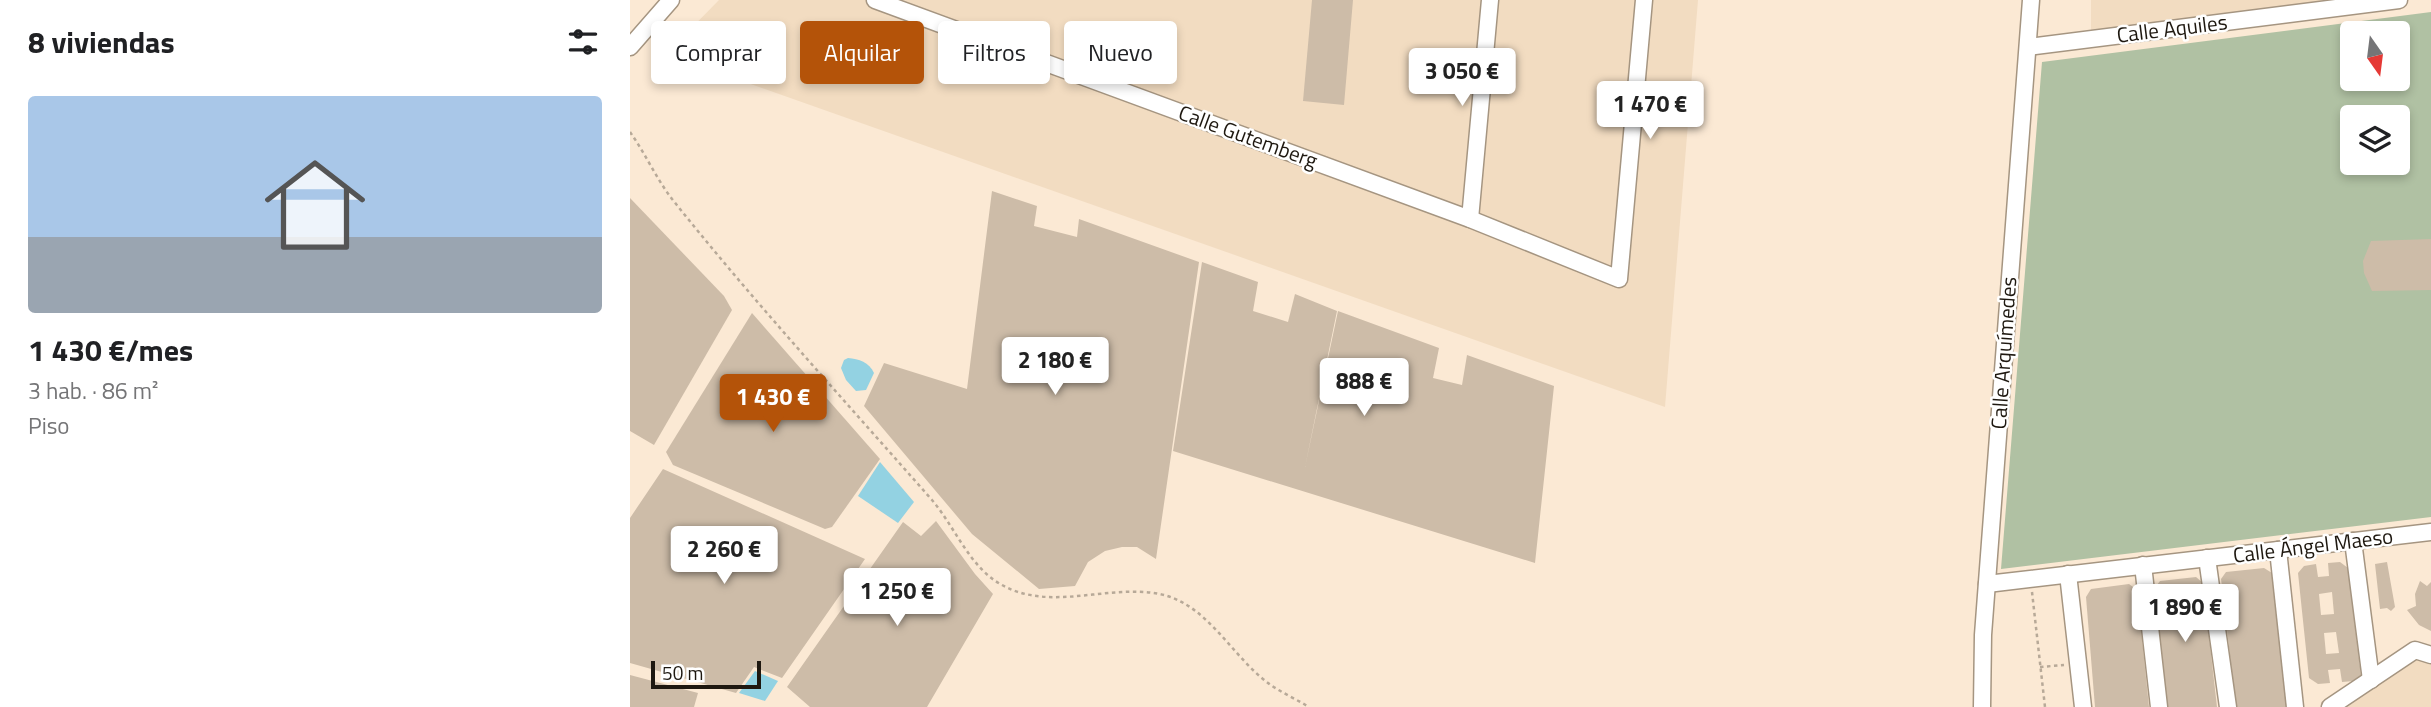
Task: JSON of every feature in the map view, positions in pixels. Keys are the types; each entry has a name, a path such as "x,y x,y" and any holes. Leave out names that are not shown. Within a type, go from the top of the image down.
{"street":[{"path":"630,47 671,0"},
{"name":"Calle Gutemberg","path":"876,0 1471,219 1619,279 1644,0"},
{"path":"1471,219 1490,0"},
{"name":"Calle Arquímedes","path":"1982,707 1983,635 2031,0"},
{"name":"Calle Aquiles","path":"2028,47 2391,1"},
{"name":"Calle Ángel Maeso","path":"1987,583 2431,532"},
{"path":"2353,541 2371,680"},
{"path":"2278,550 2295,707"},
{"path":"2207,558 2228,707"},
{"path":"2143,565 2159,707"},
{"path":"2068,574 2083,707"},
{"path":"2330,707 2415,650 2431,655"}],"path":[{"path":"630,132 670,197 935,505 978,565 1000,584 1020,594 1050,597 1138,593 1163,595 1183,602 1199,611 1228,645 1268,683 1309,707"},
{"path":"2030,579 2045,707"},
{"path":"2040,667 2077,663"}],"shaded area":[{"path":"719,0 1698,0 1665,407 751,84 786,84 786,21 698,21"},
{"path":"2091,0 2387,0 2091,39"},
{"path":"2415,650 2431,655 2431,707 2329,707"}],"green space":[{"path":"2431,12 2431,517 2001,569 2042,62 2340,24 2340,91 2410,91 2410,21 2361,21"}],"water":[{"path":"848,358 863,362 872,369 874,373 866,390 856,391 846,380 841,368 844,360"},
{"path":"880,462 914,502 898,523 858,496"},
{"path":"755,671 778,681 765,701 739,693"}],"building":[{"path":"1312,0 1353,0 1344,105 1303,101"},
{"path":"992,191 1037,206 1034,226 1077,237 1079,219 1199,262 1156,559 1137,547 1105,551 1088,562 1075,586 1039,589 972,534 864,406 884,363 967,389"},
{"path":"630,198 724,296 732,310 654,445 630,431"},
{"path":"2431,239 2431,290 2372,291 2364,273 2363,261 2371,241"},
{"path":"1202,262 1258,282 1253,311 1288,322 1295,294 1337,311 1305,467 1338,311 1439,348 1433,378 1462,385 1467,355 1554,386 1535,563 1173,451"},
{"path":"752,313 880,459 832,527 825,529 673,465 666,452"},
{"path":"663,469 865,559 782,678 754,667 736,693 630,663 630,518"},
{"path":"936,521 993,594 927,707 810,707 787,687 903,522 921,536"},
{"path":"2340,562 2348,568 2361,675 2354,681 2342,682 2340,669 2328,670 2330,683 2318,684 2309,678 2298,573 2304,566 2316,564 2318,577 2329,576 2328,563","holes":["2332,592 2334,614 2321,615 2319,594","2336,632 2339,653 2326,654 2324,633"]},
{"path":"2387,562 2395,607 2391,611 2387,608 2380,609 2375,564"},
{"path":"2264,568 2272,573 2287,707 2236,707 2221,579 2226,572"},
{"path":"2196,577 2203,583 2217,707 2167,707 2154,589 2160,581"},
{"path":"2420,581 2427,586 2431,582 2431,631 2419,625 2407,610 2416,606 2415,594"},
{"path":"2129,584 2137,590 2149,707 2095,707 2086,597 2091,589"},
{"path":"630,675 698,693 694,707 630,707"}]}
